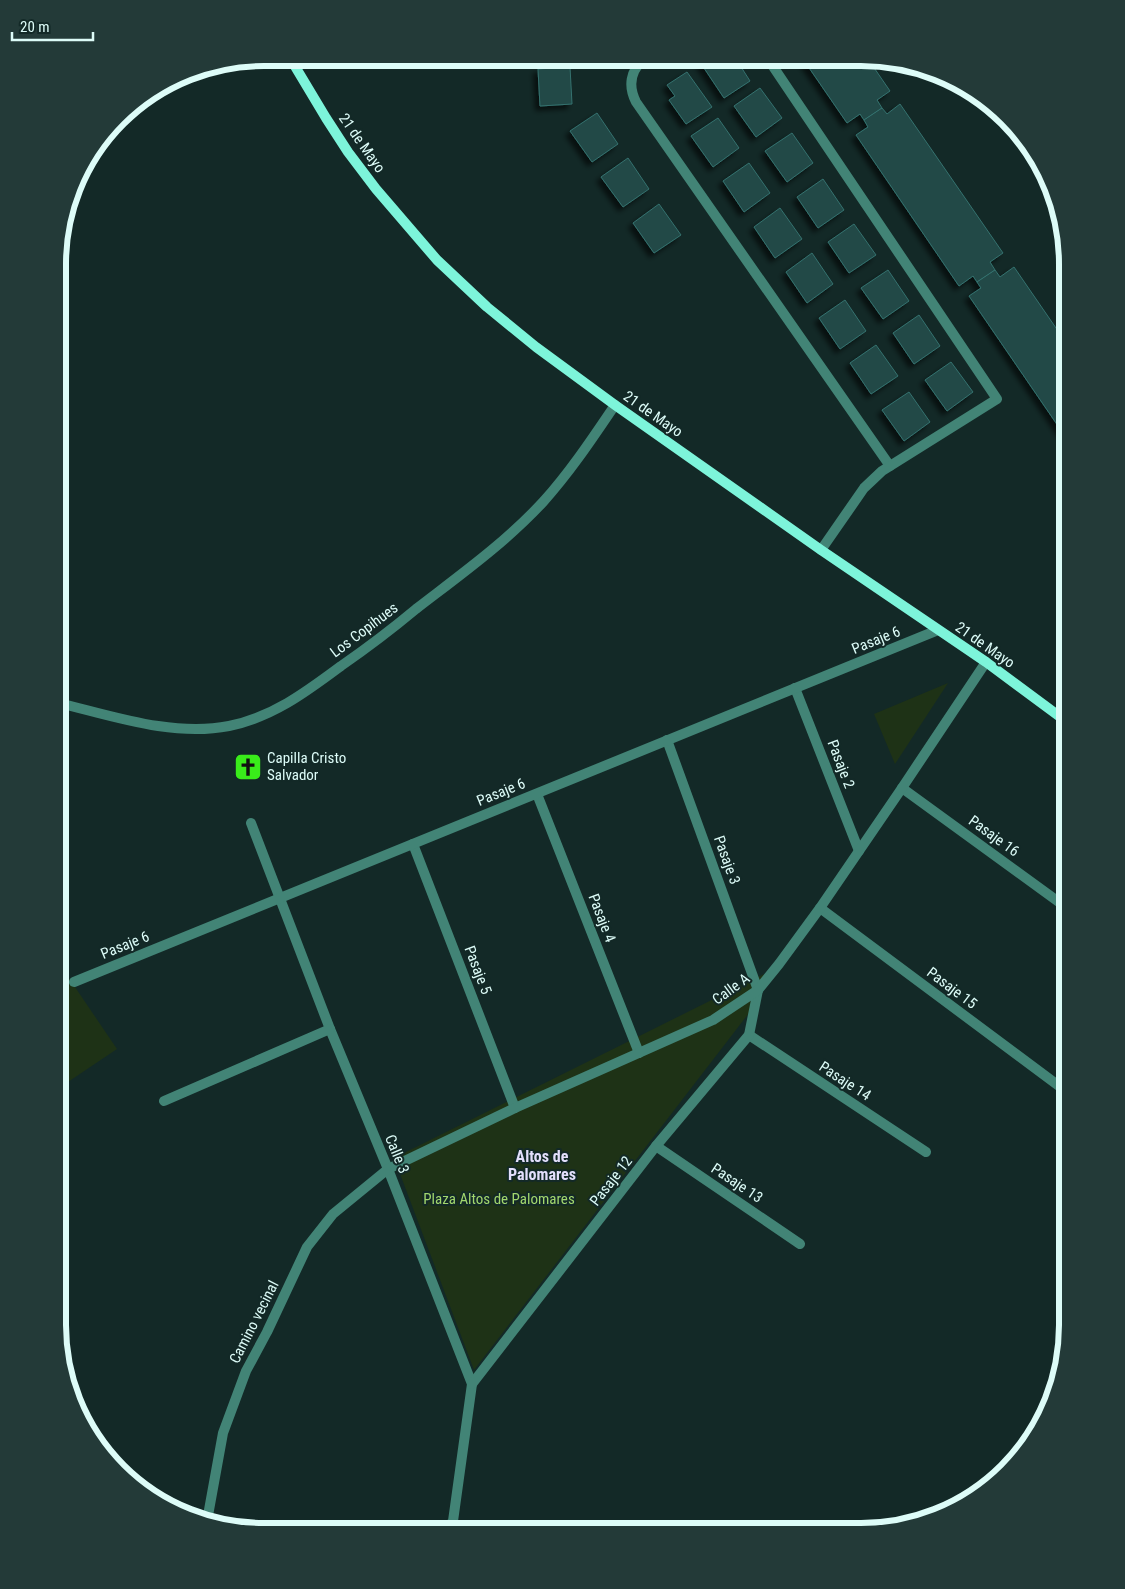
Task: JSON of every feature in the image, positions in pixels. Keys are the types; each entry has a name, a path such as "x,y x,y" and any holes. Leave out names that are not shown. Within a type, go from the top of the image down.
{"street":[{"name":"21 de Mayo","path":"295,66 348,152 376,189 437,260 487,307 536,347 615,406 821,550 986,662 1059,716"},
{"path":"637,66 632,78 631,87 636,102 890,466"},
{"path":"773,66 997,399 882,471 864,488 821,550"},
{"name":"Los Copihues","path":"66,705 143,724 211,729 248,722 287,705 380,637 515,530 544,501 565,476 615,406"},
{"name":"Pasaje 6","path":"74,982 938,630"},
{"name":"Calle A","path":"388,1169 515,1108 713,1020 758,990 820,908 986,662"},
{"name":"Pasaje 2","path":"795,688 859,851"},
{"name":"Pasaje 3","path":"667,740 758,990"},
{"name":"Pasaje 16","path":"902,788 1059,902"},
{"name":"Pasaje 4","path":"537,794 639,1053"},
{"name":"Calle 3","path":"251,823 330,1029 388,1169 472,1384 452,1523"},
{"name":"Pasaje 5","path":"413,844 515,1108"},
{"name":"Pasaje 15","path":"820,908 1059,1086"},
{"name":"Pasaje 12","path":"472,1384 656,1146 748,1035 758,990"},
{"path":"164,1101 330,1029"},
{"name":"Pasaje 14","path":"748,1035 926,1152"},
{"name":"Pasaje 13","path":"656,1146 800,1244"},
{"name":"Camino vecinal","path":"208,1514 223,1433 236,1396 246,1371 307,1248 332,1214 388,1169"}],"green space":[{"path":"948,683 895,764 874,714"},
{"path":"66,974 117,1049 66,1083"},
{"name":"Plaza Altos de Palomares","path":"764,974 749,1013 474,1370 394,1158"}],"building":[{"path":"703,66 740,66 750,81 724,98"},
{"path":"808,66 874,67 890,91 877,100 882,108 864,120 860,114 847,123"},
{"path":"570,67 572,104 540,106 538,69"},
{"path":"687,72 712,107 686,124 669,100 675,96 667,85"},
{"path":"760,88 782,118 756,137 734,106"},
{"path":"900,104 1003,253 990,262 995,270 977,282 973,276 959,286 856,135 868,127 864,120 882,108 887,114"},
{"path":"597,113 618,144 592,162 570,131"},
{"path":"718,118 739,148 713,167 691,136"},
{"path":"792,133 813,163 787,182 765,151"},
{"path":"628,158 649,189 623,207 601,177"},
{"path":"749,163 770,193 744,212 723,181"},
{"path":"823,179 844,210 818,228 797,197"},
{"path":"659,204 681,235 654,253 633,223"},
{"path":"780,208 802,239 775,258 754,227"},
{"path":"854,224 876,255 849,273 828,242"},
{"path":"812,253 833,284 807,303 786,272"},
{"path":"1014,267 1059,332 1059,427 969,296 981,288 977,282 995,270 1000,277"},
{"path":"888,270 909,301 883,319 861,288"},
{"path":"845,300 866,331 840,349 819,318"},
{"path":"919,315 940,346 914,364 893,333"},
{"path":"876,345 898,376 871,394 850,363"},
{"path":"951,362 973,392 947,411 925,380"},
{"path":"909,392 930,422 904,441 882,410"}],"place":[{"name":"Capilla Cristo Salvador","path":"248,767"}],"district":[{"name":"Altos de Palomares","path":"542,1165"}]}
